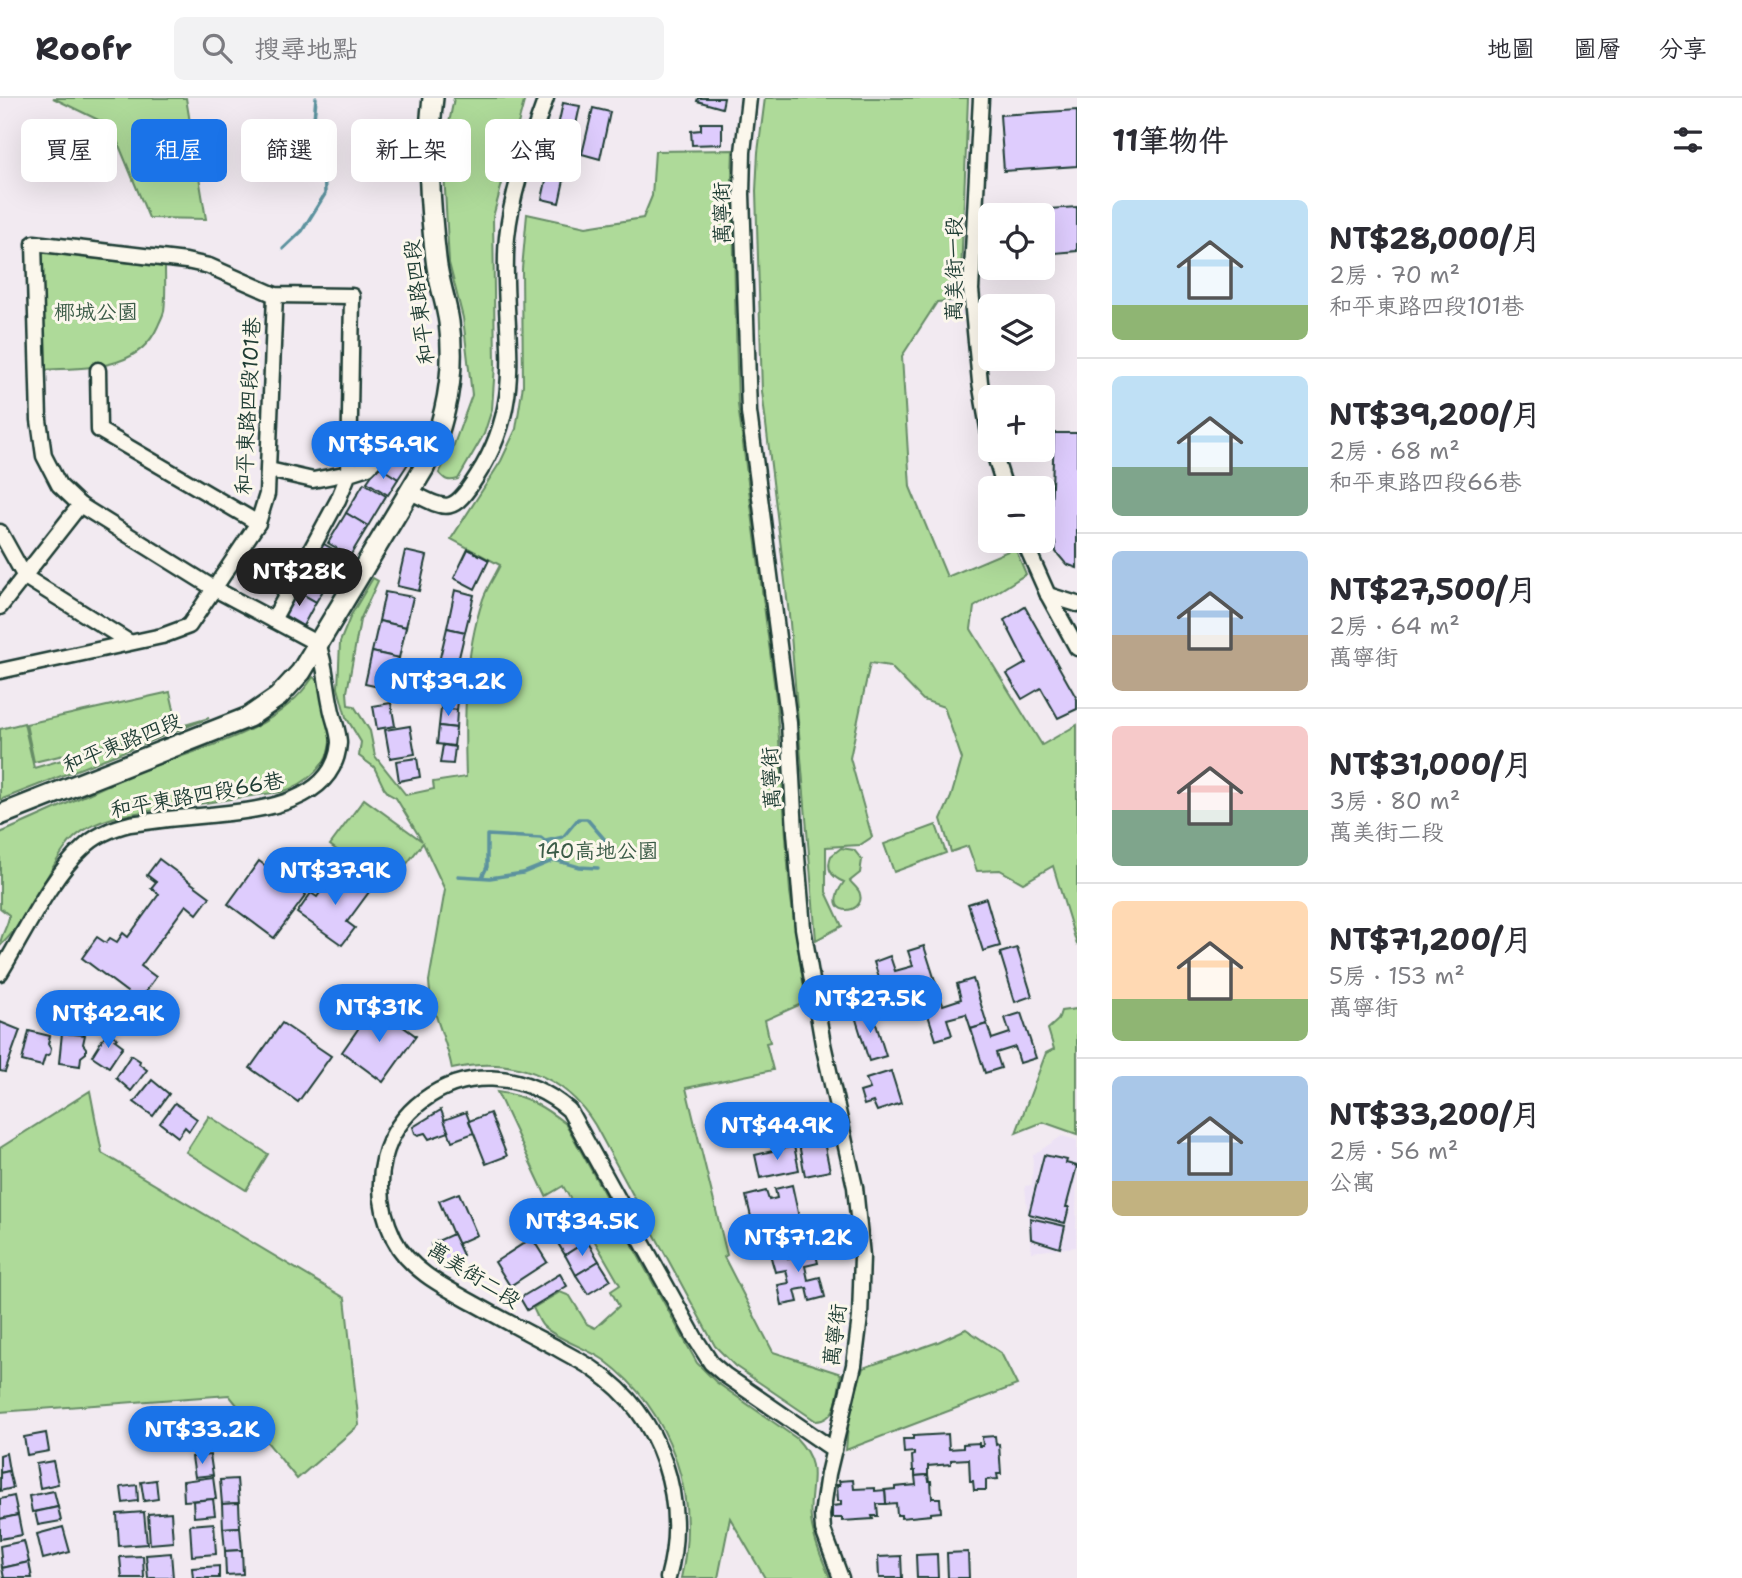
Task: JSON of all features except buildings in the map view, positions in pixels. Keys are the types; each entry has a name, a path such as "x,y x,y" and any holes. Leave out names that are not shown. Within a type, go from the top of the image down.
{"main road":[{"name":"和平東路四段","path":"0,815 248,717 278,697 296,679 318,644 433,447 447,404 451,363 449,321 438,273 434,237 430,139 433,98"}],"street":[{"path":"409,491 441,507 452,506 478,474 501,428 509,387 507,250 510,213 519,177 546,98"},
{"name":"萬寧街","path":"749,98 742,194 749,412 789,723 803,928 823,1044 856,1187 861,1243 857,1341 834,1450"},
{"name":"萬美街一段","path":"981,98 971,290 981,385"},
{"path":"273,620 338,500 349,473 352,296 275,295 209,266 186,261 34,243 39,420 44,456 59,485 80,505 215,589 273,620 318,644"},
{"name":"和平東路四段101巷","path":"0,671 162,636 189,626 258,523 267,494 275,295"},
{"path":"97,370 99,430 258,523"},
{"path":"269,470 313,480 368,467 389,446 420,440 433,447"},
{"path":"0,607 80,505"},
{"path":"0,532 25,577 129,642"},
{"path":"1029,553 1048,595 1077,647"},
{"path":"1048,595 1077,604"},
{"name":"和平東路四段66巷","path":"1,971 61,873 83,847 98,836 130,824 274,806 306,793 324,778 337,755 339,736 329,697 325,660 318,644"},
{"name":"萬美街二段","path":"668,1578 675,1539 675,1509 669,1478 648,1425 633,1405 595,1370 427,1275 403,1253 394,1240 383,1198 386,1152 396,1130 413,1110 433,1093 467,1079 504,1078 539,1088 569,1110 707,1357 724,1375 834,1450"},
{"path":"834,1450 821,1515 823,1530 841,1578"}],"shaded area":[{"path":"1062,1136 1077,1140 1076,1247 1031,1252 1025,1186 1032,1185 1033,1155"}],"green space":[{"path":"53,98 186,98 189,119 131,119 131,174 117,141 117,119 96,119"},
{"path":"454,98 525,98 519,119 485,119 485,182 502,182 493,217 495,365 492,409 484,434 458,479 452,480 445,479 439,473 453,447 472,395 463,318 449,263 445,182 471,182 471,119 450,119"},
{"path":"765,98 968,98 960,300 937,302 902,356 910,487 947,577 1003,553 1017,553 1026,574 974,607 971,629 1042,745 1077,725 1077,945 1053,866 1023,883 1000,870 977,871 968,846 951,852 941,819 951,797 962,759 944,707 923,700 890,666 870,663 850,758 872,837 860,845 826,847 826,892 842,926 816,940 790,623 762,391 756,191"},
{"name":"140高地公園","path":"733,150 738,405 776,698 790,892 806,1002 765,1020 770,1042 766,1043 773,1070 686,1088 727,1255 724,1257 773,1352 841,1374 833,1410 829,1416 816,1421 735,1366 715,1346 595,1125 568,1092 551,1081 514,1067 494,1065 452,1069 432,1003 429,981 445,890 423,843 388,888 330,845 364,799 422,841 396,798 384,788 374,767 359,756 361,742 346,717 338,688 340,642 351,615 373,578 378,581 360,620 347,692 348,705 354,706 370,731 375,756 406,795 434,789 433,782 466,777 465,710 472,643 483,599 500,565 451,539 501,461 516,429 523,385 522,269 527,214 586,227 643,218 652,196 655,151"},
{"path":"134,182 200,182 206,219 149,218"},
{"name":"椰城公園","path":"40,252 165,267 164,311 149,341 138,352 109,364 43,370"},
{"path":"313,677 318,681 330,736 327,756 308,779 281,792 137,813 90,827 66,847 28,911 0,946 9,915 0,908 0,833 152,766 253,728 296,698"},
{"path":"170,692 178,727 209,718 0,800 0,729 24,723 34,768 156,733 34,762 26,724"},
{"path":"936,825 946,853 894,872 884,844"},
{"path":"841,848 854,850 862,860 860,873 850,881 859,892 860,901 851,909 844,910 836,902 844,882 836,878 829,869 831,856"},
{"path":"1077,1009 1077,1134 1043,1122 1016,1133 1046,1053 1054,1049 1048,1029 1058,1020 1061,1011"},
{"path":"90,1091 102,1153 345,1298 359,1425 297,1479 229,1395 0,1412 0,1148"},
{"path":"497,1092 534,1103 566,1124 697,1363 716,1382 796,1438 805,1449 810,1459 813,1478 810,1508 812,1528 830,1578 765,1578 730,1518 718,1578 681,1578 687,1517 683,1486 675,1457 663,1430 628,1381 604,1360 548,1330 533,1308 560,1292 570,1296 587,1324 595,1328 619,1306 611,1291 620,1285 563,1186 546,1196"},
{"path":"209,1116 268,1154 246,1190 186,1152"},
{"path":"966,1329 1001,1353 1017,1385 846,1450 849,1414 863,1368 938,1342"}],"waterway":[{"path":"283,249 302,231 325,194 324,156 314,119 316,98"},
{"path":"546,841 563,837 578,819 587,819 611,847"},
{"path":"458,876 490,878 523,873 555,860 556,850 541,838 487,835 487,867 482,877"},
{"path":"555,860 579,867 598,868"}]}
